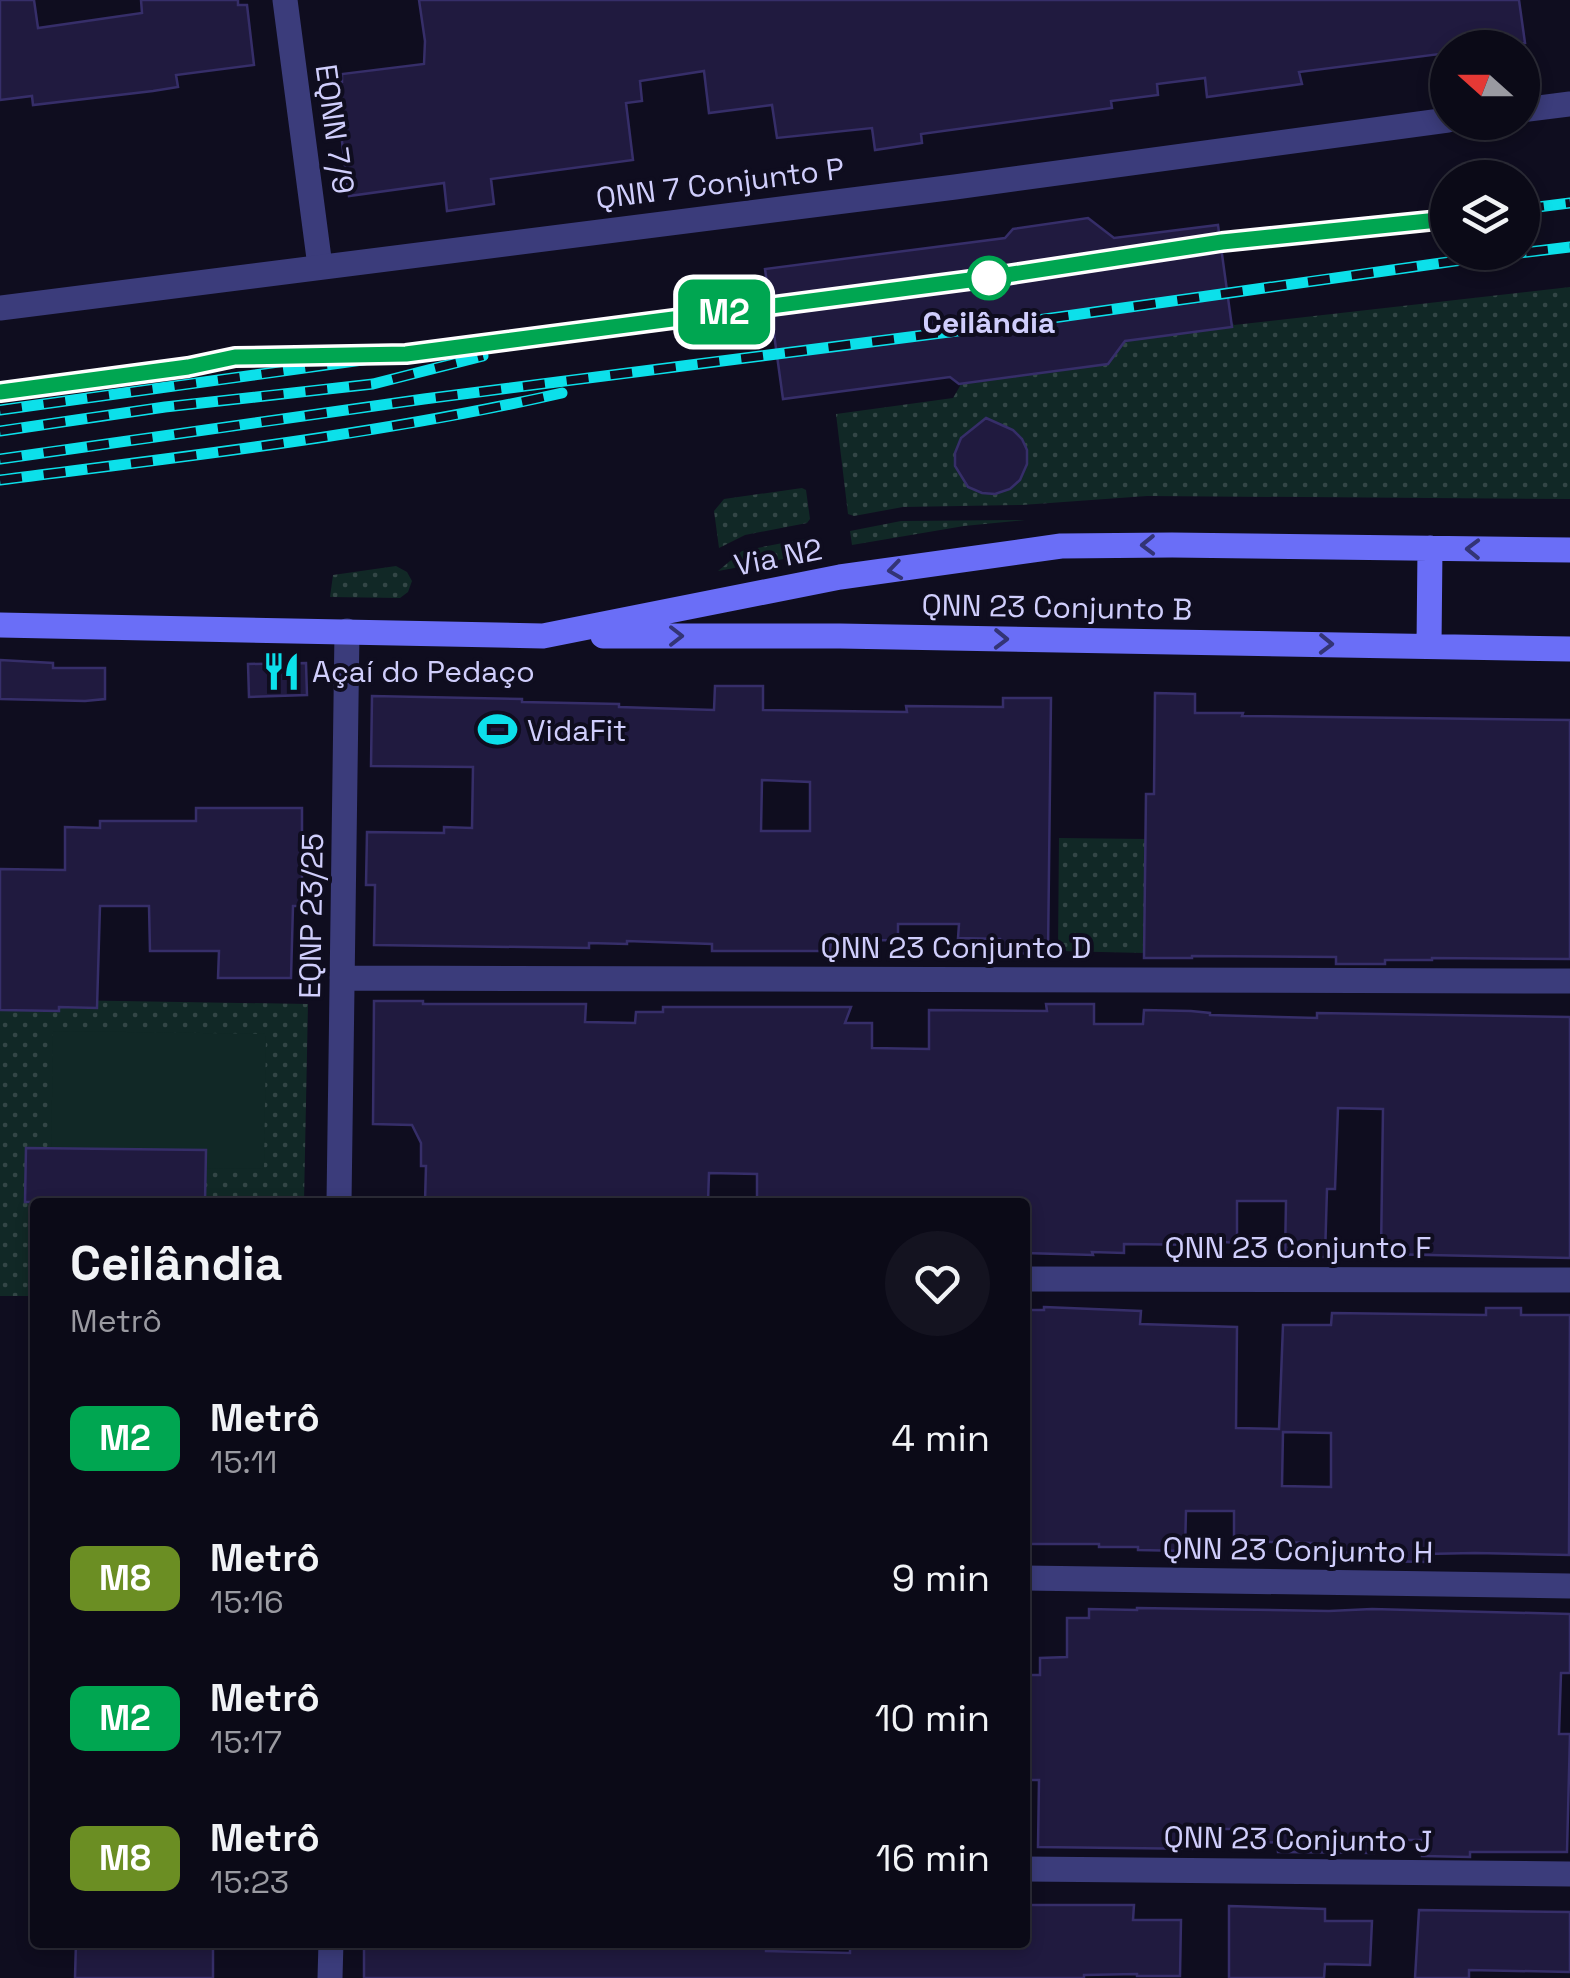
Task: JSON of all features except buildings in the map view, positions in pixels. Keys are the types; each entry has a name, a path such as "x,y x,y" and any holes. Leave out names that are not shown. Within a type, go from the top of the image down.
{"main road":[{"name":"Via N2","path":"0,625 544,636 840,578 1061,546 1570,550"},
{"path":"1430,548 1430,646"},
{"name":"QNN 23 Conjunto B","path":"544,636 840,636 1570,649"}],"street":[{"name":"EQNN 7/9","path":"285,0 320,266"},
{"path":"1540,108 1570,104"},
{"name":"QNN 7 Conjunto P","path":"0,308 1430,122"},
{"name":"EQNP 23/25","path":"339,1198 347,631"},
{"name":"QNN 23 Conjunto D","path":"342,978 1570,981"},
{"name":"QNN 23 Conjunto F","path":"1030,1279 1570,1280"},
{"name":"QNN 23 Conjunto H","path":"1030,1578 1570,1586"},
{"name":"QNN 23 Conjunto J","path":"1030,1869 1570,1874"},
{"path":"330,1978 331,1948"}],"green space":[{"path":"1570,287 1570,499 1147,496 1022,505 903,507 848,514 836,414 953,398 960,386 958,379 1123,337"},
{"path":"806,490 810,519 807,523 745,535 719,548 714,511 724,499"},
{"path":"1025,520 852,545 850,531 901,521"},
{"path":"814,537 817,550 811,554 718,571 742,551"},
{"path":"396,566 407,572 412,581 408,592 400,598 330,597 333,575"},
{"path":"1059,838 1146,839 1144,953 1058,951"},
{"path":"0,999 308,1004 304,1198 30,1198 30,1296 0,1296"},
{"path":"53,1031 266,1034 264,1169 51,1166"}],"railway":[{"path":"1540,207 1570,203"},
{"path":"0,410 993,277 1223,242 1430,221"},
{"path":"0,459 1570,247"},
{"path":"0,392 235,357 306,355"},
{"path":"0,431 165,407 373,384 483,356"},
{"path":"0,480 352,433 562,393"}],"metro line":[{"name":"M2","path":"0,392 235,357 406,354 993,277 1222,242 1430,221"}],"place":[{"name":"Ceilândia","path":"989,278"},
{"name":"Açaí do Pedaço","path":"282,671"},
{"name":"VidaFit","path":"497,730"}]}
